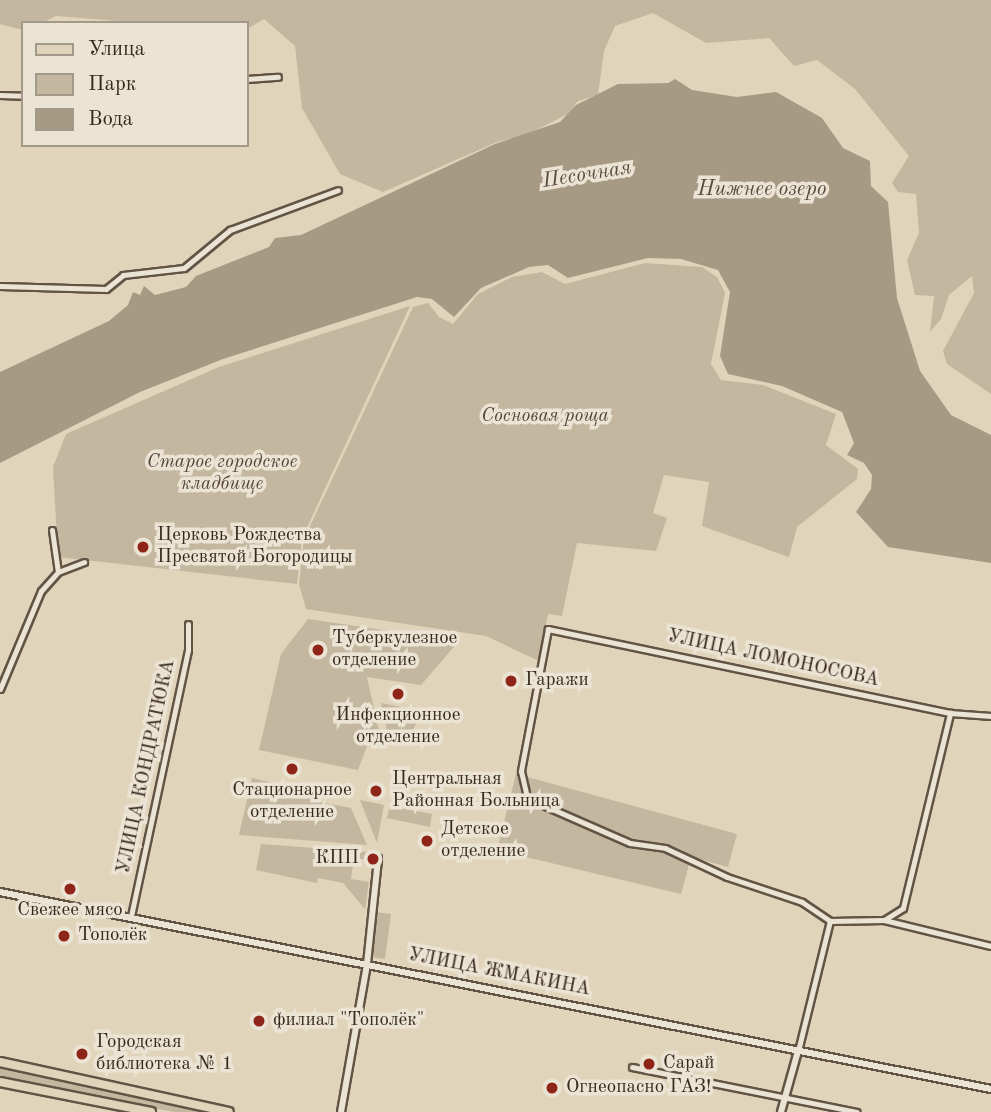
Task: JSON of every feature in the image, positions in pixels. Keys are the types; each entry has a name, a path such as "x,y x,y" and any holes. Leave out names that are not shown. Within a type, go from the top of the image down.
{"main road":[{"path":"0,1062 224,1111"},
{"path":"0,1082 151,1112"}],"street":[{"path":"248,79 278,77"},
{"path":"0,95 21,96"},
{"path":"0,286 106,289 122,275 184,268 230,230 338,190"},
{"path":"52,530 53,561 58,572"},
{"path":"0,689 41,591 58,572 84,562"},
{"name":"УЛИЦА КОНДРАТЮКА","path":"131,916 188,650 188,624"},
{"name":"УЛИЦА ЛОМОНОСОВА","path":"830,921 802,902 727,877 665,848 630,844 527,798 521,771 548,629 950,713 991,716"},
{"path":"884,920 903,908 950,713"},
{"path":"341,1112 368,964 378,859"},
{"name":"УЛИЦА ЖМАКИНА","path":"0,892 991,1089"},
{"path":"781,1112 789,1097 830,921 884,920 991,946"},
{"path":"632,1068 857,1112"}],"green space":[{"path":"0,0 991,0 991,394 947,364 943,351 974,293 972,276 949,295 941,319 930,332 934,296 915,295 907,260 919,233 916,194 898,192 892,183 909,156 855,89 817,60 794,66 769,38 706,43 653,13 615,26 604,51 598,95 578,101 568,114 526,135 497,142 383,192 340,174 302,108 295,46 264,19 248,28 248,21 117,21 56,16 46,21 21,21 21,29 0,24"},
{"name":"Сосновая роща","path":"645,263 702,267 717,277 725,293 711,364 721,380 763,385 836,414 826,445 858,469 857,479 797,527 789,557 702,526 709,482 664,475 653,513 667,518 656,551 577,543 562,616 548,614 539,661 486,636 306,609 299,584 304,539 413,307 428,303 439,317 453,324 478,294 512,277 542,272 565,284"},
{"name":"Старое городское кладбище","path":"410,306 302,538 297,584 58,557 53,467 66,434 219,367"},
{"path":"308,619 459,641 421,685 367,677 380,735 378,742 369,741 358,770 259,750 281,654"},
{"path":"381,703 423,711 408,739 388,735"},
{"path":"516,774 737,834 728,867 691,857 681,894 497,850"},
{"path":"252,778 321,793 320,802 351,808 367,845 239,835"},
{"path":"360,800 384,805 377,843"},
{"path":"390,806 432,814 430,827 387,818"},
{"path":"261,844 368,852 368,860 354,859 351,879 369,882 365,909 343,883 318,878 317,883 256,870"},
{"path":"375,912 391,914 385,959 370,957"},
{"path":"0,1065 210,1112 174,1112 0,1078"}],"water":[{"name":"Нижнее озеро","path":"675,79 692,90 737,97 776,92 822,118 843,148 870,161 871,186 888,202 897,298 920,371 951,415 991,435 991,563 888,547 856,512 871,489 872,475 864,463 847,455 854,443 842,412 782,386 728,374 720,356 730,292 718,270 681,259 648,258 568,278 548,265 529,267 481,288 454,317 432,299 417,297 223,359 140,392 0,463 0,372 109,321 128,305 133,292 140,295 144,286 155,295 186,287 196,276 269,247 275,238 301,235 495,144 560,122 576,105 618,84 668,83"}],"place":[{"name":"Церковь Рождества Пресвятой Богородицы","path":"143,547"},
{"name":"Туберкулезное отделение","path":"318,650"},
{"name":"Гаражи","path":"511,681"},
{"name":"Инфекционное отделение","path":"398,694"},
{"name":"Стационарное отделение","path":"292,769"},
{"name":"Центральная Районная Больница","path":"376,791"},
{"name":"Детское отделение","path":"427,841"},
{"name":"КПП","path":"373,859"},
{"name":"Свежее мясо","path":"70,889"},
{"name":"Тополёк","path":"64,936"},
{"name":"филиал \"Тополёк\"","path":"259,1021"},
{"name":"Городская библиотека № 1","path":"82,1054"},
{"name":"Сарай","path":"649,1064"},
{"name":"Огнеопасно ГАЗ!","path":"552,1088"}],"water label":[{"name":"Песочная","path":"587,175"}]}
